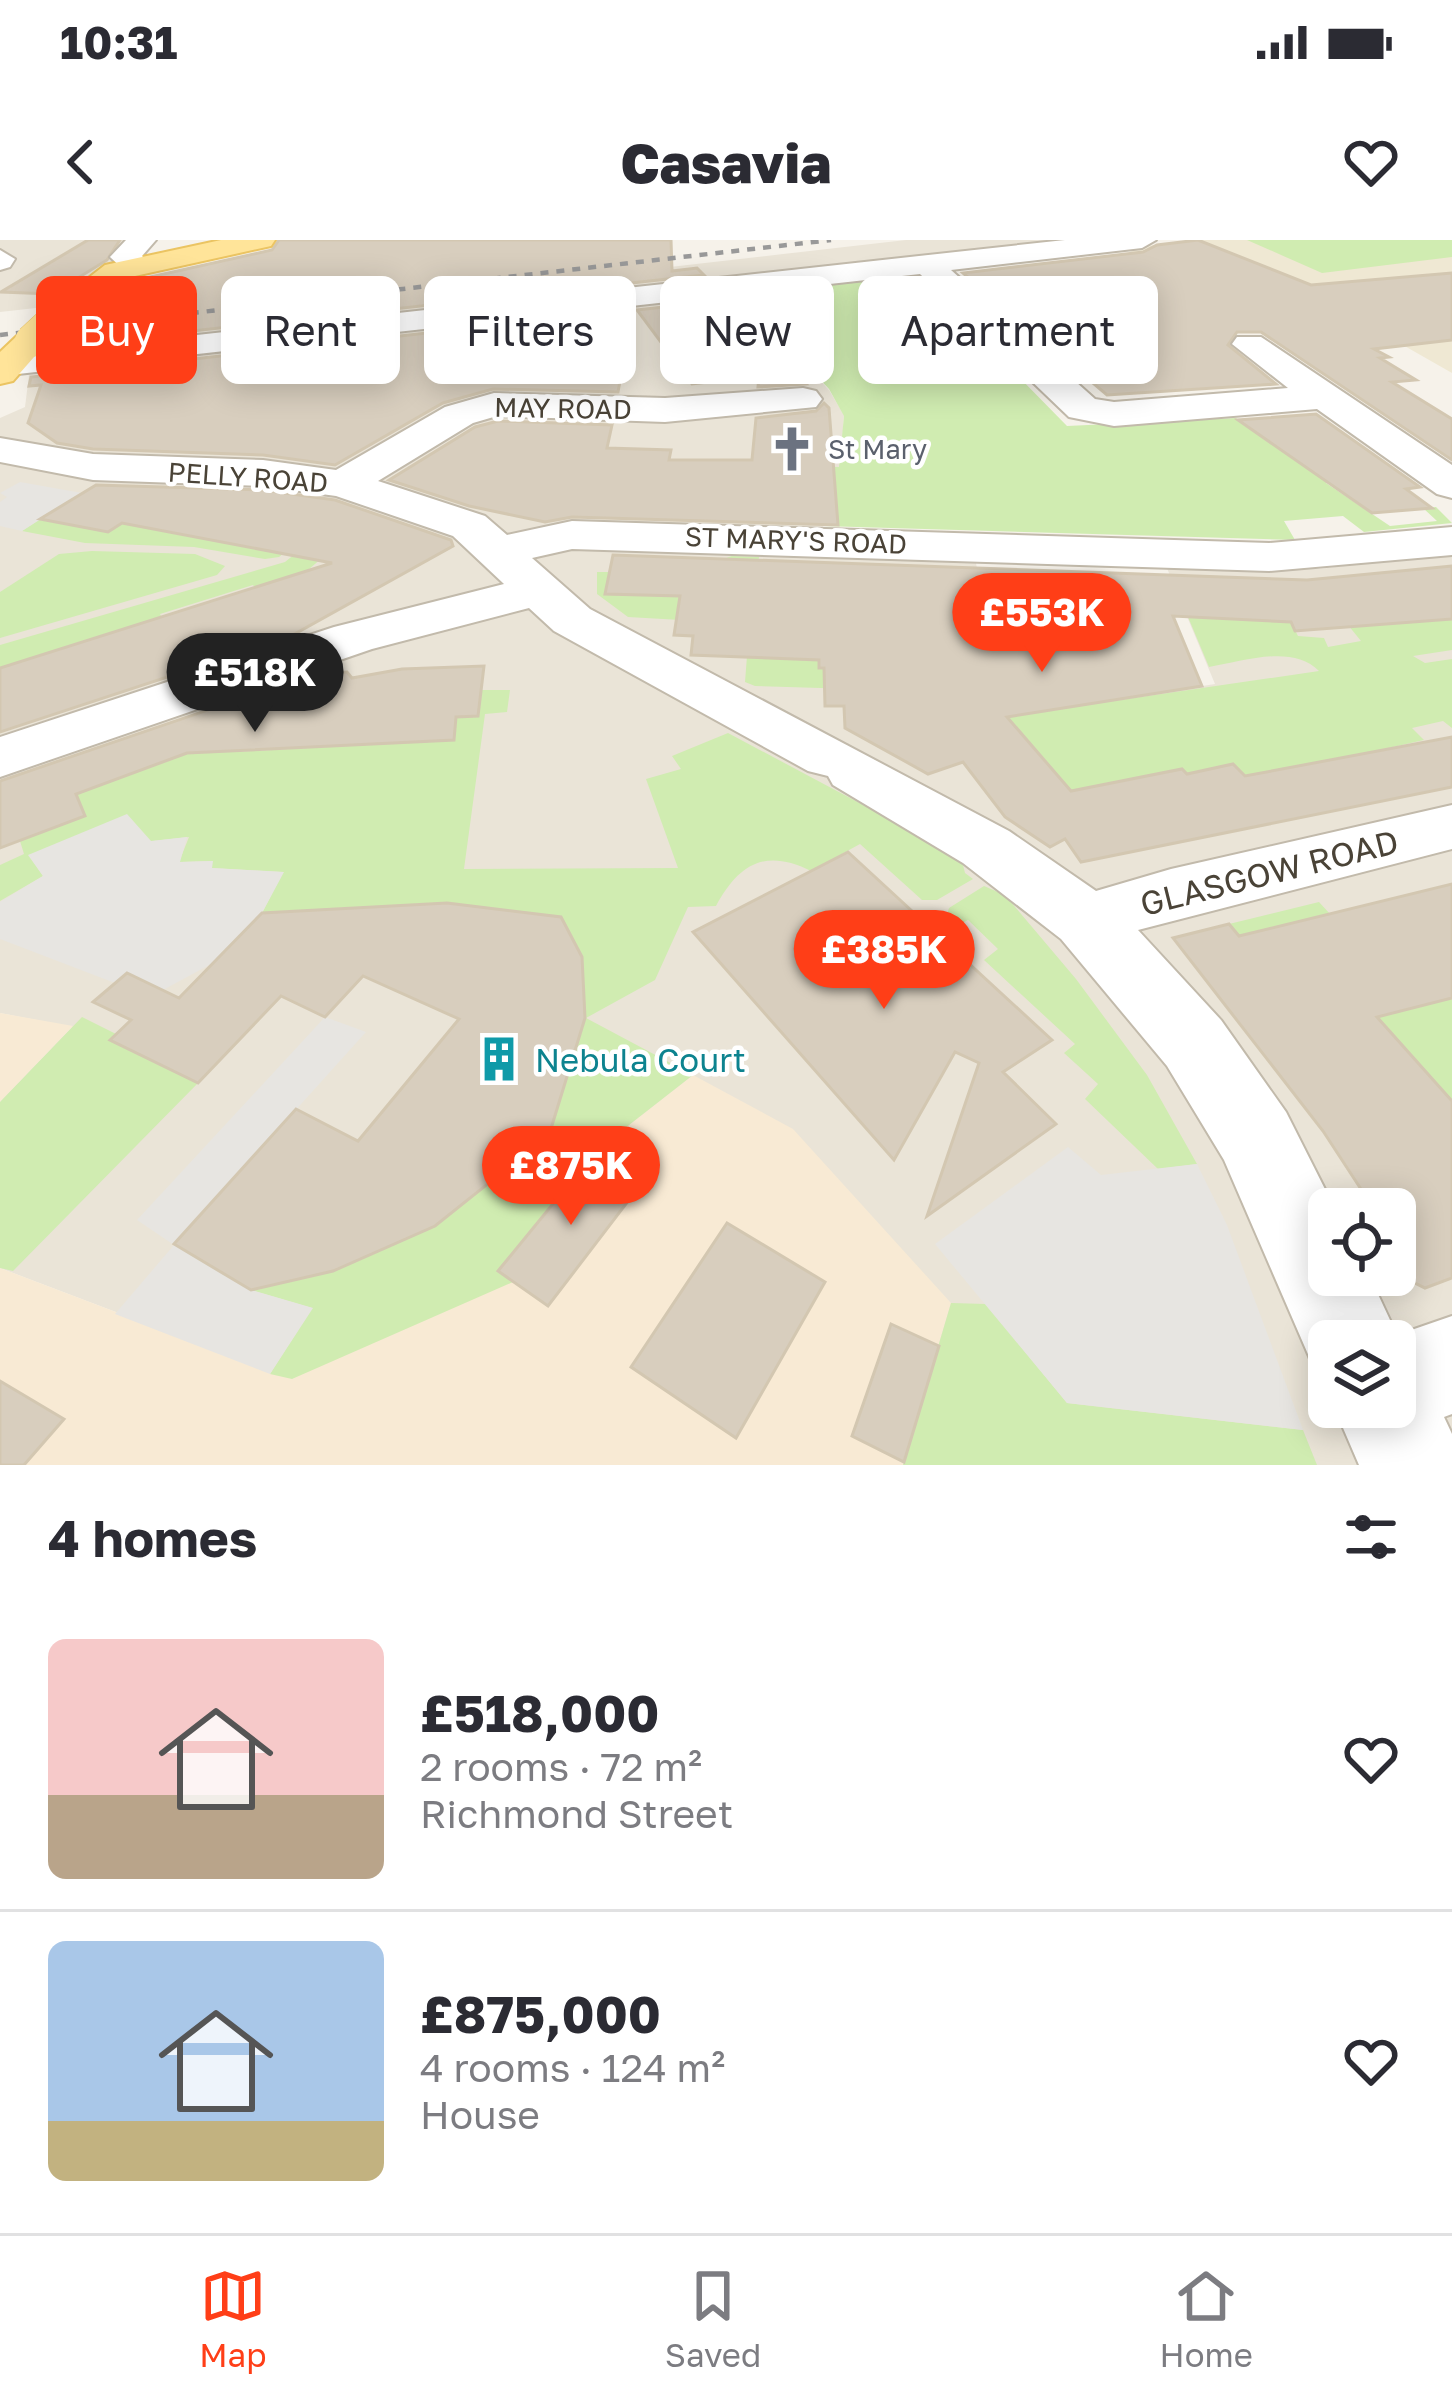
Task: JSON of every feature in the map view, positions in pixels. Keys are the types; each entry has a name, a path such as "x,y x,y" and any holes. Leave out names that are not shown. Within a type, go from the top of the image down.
{"main road":[{"path":"12,360 71,304 140,253 262,240"}],"street":[{"path":"12,360 1094,246 1133,254"},
{"path":"927,264 1083,409 1114,414 1320,378"},
{"path":"1262,354 1320,378 1452,485"},
{"name":"MAY ROAD","path":"343,484 459,415 494,404 665,410 802,399"},
{"name":"PELLY ROAD","path":"0,450 93,467 263,472 343,484 469,526 572,620 842,764 986,848 1087,920 1194,1043 1256,1138 1341,1320"},
{"path":"0,486 45,460"},
{"name":"ST MARY'S ROAD","path":"0,758 353,638 519,571 572,535 1269,556 1452,541"},
{"name":"GLASGOW ROAD","path":"1087,920 1172,894 1452,827"},
{"path":"1416,1378 1452,1365"},
{"path":"1394,1428 1413,1465"}],"shaded area":[{"path":"0,240 133,240 113,257 111,268 87,276 36,276 36,308 0,312"},
{"path":"906,240 1072,240 743,276 660,276 660,285 636,288 636,276 591,276"},
{"path":"1198,240 1452,240 1452,373 1352,316 1122,249"},
{"path":"424,295 424,311 400,314 400,298"},
{"path":"660,304 660,384 823,384 844,415 838,505 824,505 823,526 832,548 974,552 1000,697 1039,700 1045,711 1215,684 1164,561 1320,569 1452,552 1452,1465 903,1465 939,1346 597,1150 292,1379 0,1268 0,1102 72,1027 0,1013 0,418 25,407 29,375 36,374 36,384 197,384 197,356 221,353 221,384 400,384 400,333 424,331 424,384 636,384 636,307"},
{"path":"221,318 221,333 197,336 197,321"},
{"path":"20,482 82,493 22,531 0,526 0,502 7,497 0,493"},
{"path":"127,814 151,841 187,837 180,862 213,861 212,868 284,872 262,913 213,963 163,990 127,973 115,983 0,939 0,902 43,876 28,855"},
{"path":"0,1013 73,1026 0,1102"},
{"path":"325,1017 366,1032 175,1244 251,1290 313,1308 270,1374 115,1314 174,1245 137,1220"},
{"path":"693,1075 793,1129 951,1303 903,1465 0,1465 0,1268 292,1379 498,1271 597,1150"},
{"path":"1068,1147 1101,1175 1197,1164 1227,1225 1303,1430 1067,1403 935,1244"}],"green space":[{"path":"1247,240 1452,240 1452,257 1322,273"},
{"path":"858,281 858,384 1026,384 1067,426 1236,418 1244,424 1275,421 1352,479 1326,483 1390,526 1437,521 1423,508 1436,507 1452,523 1364,532 1343,516 1284,521 1295,540 823,526 823,505 837,505 837,493 810,492 784,514 784,524 748,523 752,473 747,464 839,467 844,416 824,384 834,384 834,283"},
{"path":"353,507 365,521 294,582 259,593 253,585 160,614 162,618 8,672 6,666 0,668 0,645 285,562"},
{"path":"40,519 122,523 294,545 279,557 265,559 194,547 85,543 22,531"},
{"path":"59,554 195,554 225,566 217,575 0,638 0,592"},
{"path":"759,557 757,569 819,660 1039,700 1045,711 1319,671 1282,656 1209,667 1188,617 1213,618 1226,609 1231,619 1291,622 1298,636 1324,638 1328,647 1361,641 1348,625 1452,613 1452,650 1413,656 1425,663 1452,659 1452,728 1443,721 1412,728 1424,740 1140,804 1119,781 1078,790 1084,816 1014,724 990,730 888,690 755,686 745,682 747,656 733,623 628,617 597,594 597,572 609,572 605,594 696,596 720,560"},
{"path":"481,690 510,690 507,712 485,714 464,869 678,868 646,779 681,769 672,756 728,733 961,857 965,873 973,879 937,900 922,900 860,844 811,871 780,861 755,864 734,880 716,906 688,907 655,980 586,1018 693,1075 597,1150 499,1270 513,1282 292,1379 270,1374 312,1308 251,1290 333,1271 435,1226 560,1099 585,1018 582,957 561,917 447,903 262,913 283,872 211,868 212,861 179,862 189,837 29,855 43,876 0,901 0,865 24,854 20,841 84,816 76,794 239,733 234,752 418,742 424,718 427,741 453,740 456,717 478,716"},
{"path":"984,886 1005,895 1076,979 1147,1075 1197,1164 1158,1169 1085,1099 1098,1084 1064,1053 1075,1044 984,960 998,949 968,920 953,928 945,921 949,908"},
{"path":"1319,902 1388,977 1452,998 1452,1101 1353,990 1239,936 1229,924"},
{"path":"82,1017 116,1034 111,1040 198,1083 13,1271 0,1268 0,1102"},
{"path":"951,1303 986,1304 1067,1403 1303,1430 1317,1465 903,1465"}],"building":[{"path":"88,240 120,240 107,260 81,276 36,276 36,293 1,292"},
{"path":"279,240 671,240 672,271 697,268 704,275 660,276 660,280 636,282 636,276 424,276 424,306 400,308 400,276 221,276 221,328 197,330 197,276 155,276 272,250"},
{"path":"1198,240 1311,285 1452,273 1452,340 1374,349 1389,357 1380,358 1416,380 1392,382 1452,419 1452,460 1261,332 1237,332 1228,345 1276,384 1107,395 1094,384 1158,384 1158,276 963,273 1143,252 1157,245"},
{"path":"660,307 660,341 637,310"},
{"path":"424,333 424,384 619,384 618,392 493,389 443,403 335,465 263,455 93,449 57,443 28,423 41,385 29,386 31,377 36,376 36,384 197,384 197,359 221,356 221,384 400,384 400,336"},
{"path":"824,403 829,408 838,525 572,517 545,522 469,506 389,480 475,427 498,421 612,425 607,448 671,450 669,460 752,460 756,418 816,411"},
{"path":"1316,414 1420,487 1406,489 1432,508 1372,513 1238,420"},
{"path":"96,485 263,490 335,500 451,540 453,546 289,637 0,732 0,668 332,563 122,523 108,532 40,519"},
{"path":"613,555 1307,580 1452,566 1452,619 1295,631 1291,622 1173,616 1202,686 1007,717 1071,791 1233,764 1245,776 1452,737 1452,787 1081,862 1065,839 1050,847 1005,817 963,762 928,774 845,728 844,706 825,706 824,668 819,668 819,660 691,655 693,636 674,635 680,596 605,594"},
{"path":"484,666 478,716 456,717 454,740 187,753 76,794 85,816 0,848 0,781 313,674 347,672 352,678 402,669"},
{"path":"848,852 1052,1040 1003,1072 1056,1124 927,1216 979,1063 955,1052 894,1160 693,932"},
{"path":"1452,884 1452,998 1377,1017 1452,1101 1452,1278 1425,1288 1416,1284 1416,1188 1360,1188 1323,1131 1173,938 1229,924 1239,936"},
{"name":"Nebula Court","path":"447,903 561,917 582,957 585,1018 549,1135 435,1226 333,1271 251,1290 174,1244 296,1109 358,1141 459,1019 363,976 325,1017 281,996 198,1083 110,1040 131,1020 93,1002 127,973 179,998 262,913"},
{"path":"597,1150 645,1179 548,1306 498,1271"},
{"path":"727,1223 825,1282 736,1438 631,1367"},
{"path":"891,1324 939,1346 904,1462 852,1436"},
{"path":"0,1381 64,1419 24,1465 0,1465"}],"railway":[{"path":"0,335 831,240"}],"place":[{"name":"St Mary","path":"792,449"},
{"name":"Nebula Court","path":"499,1059"}]}
